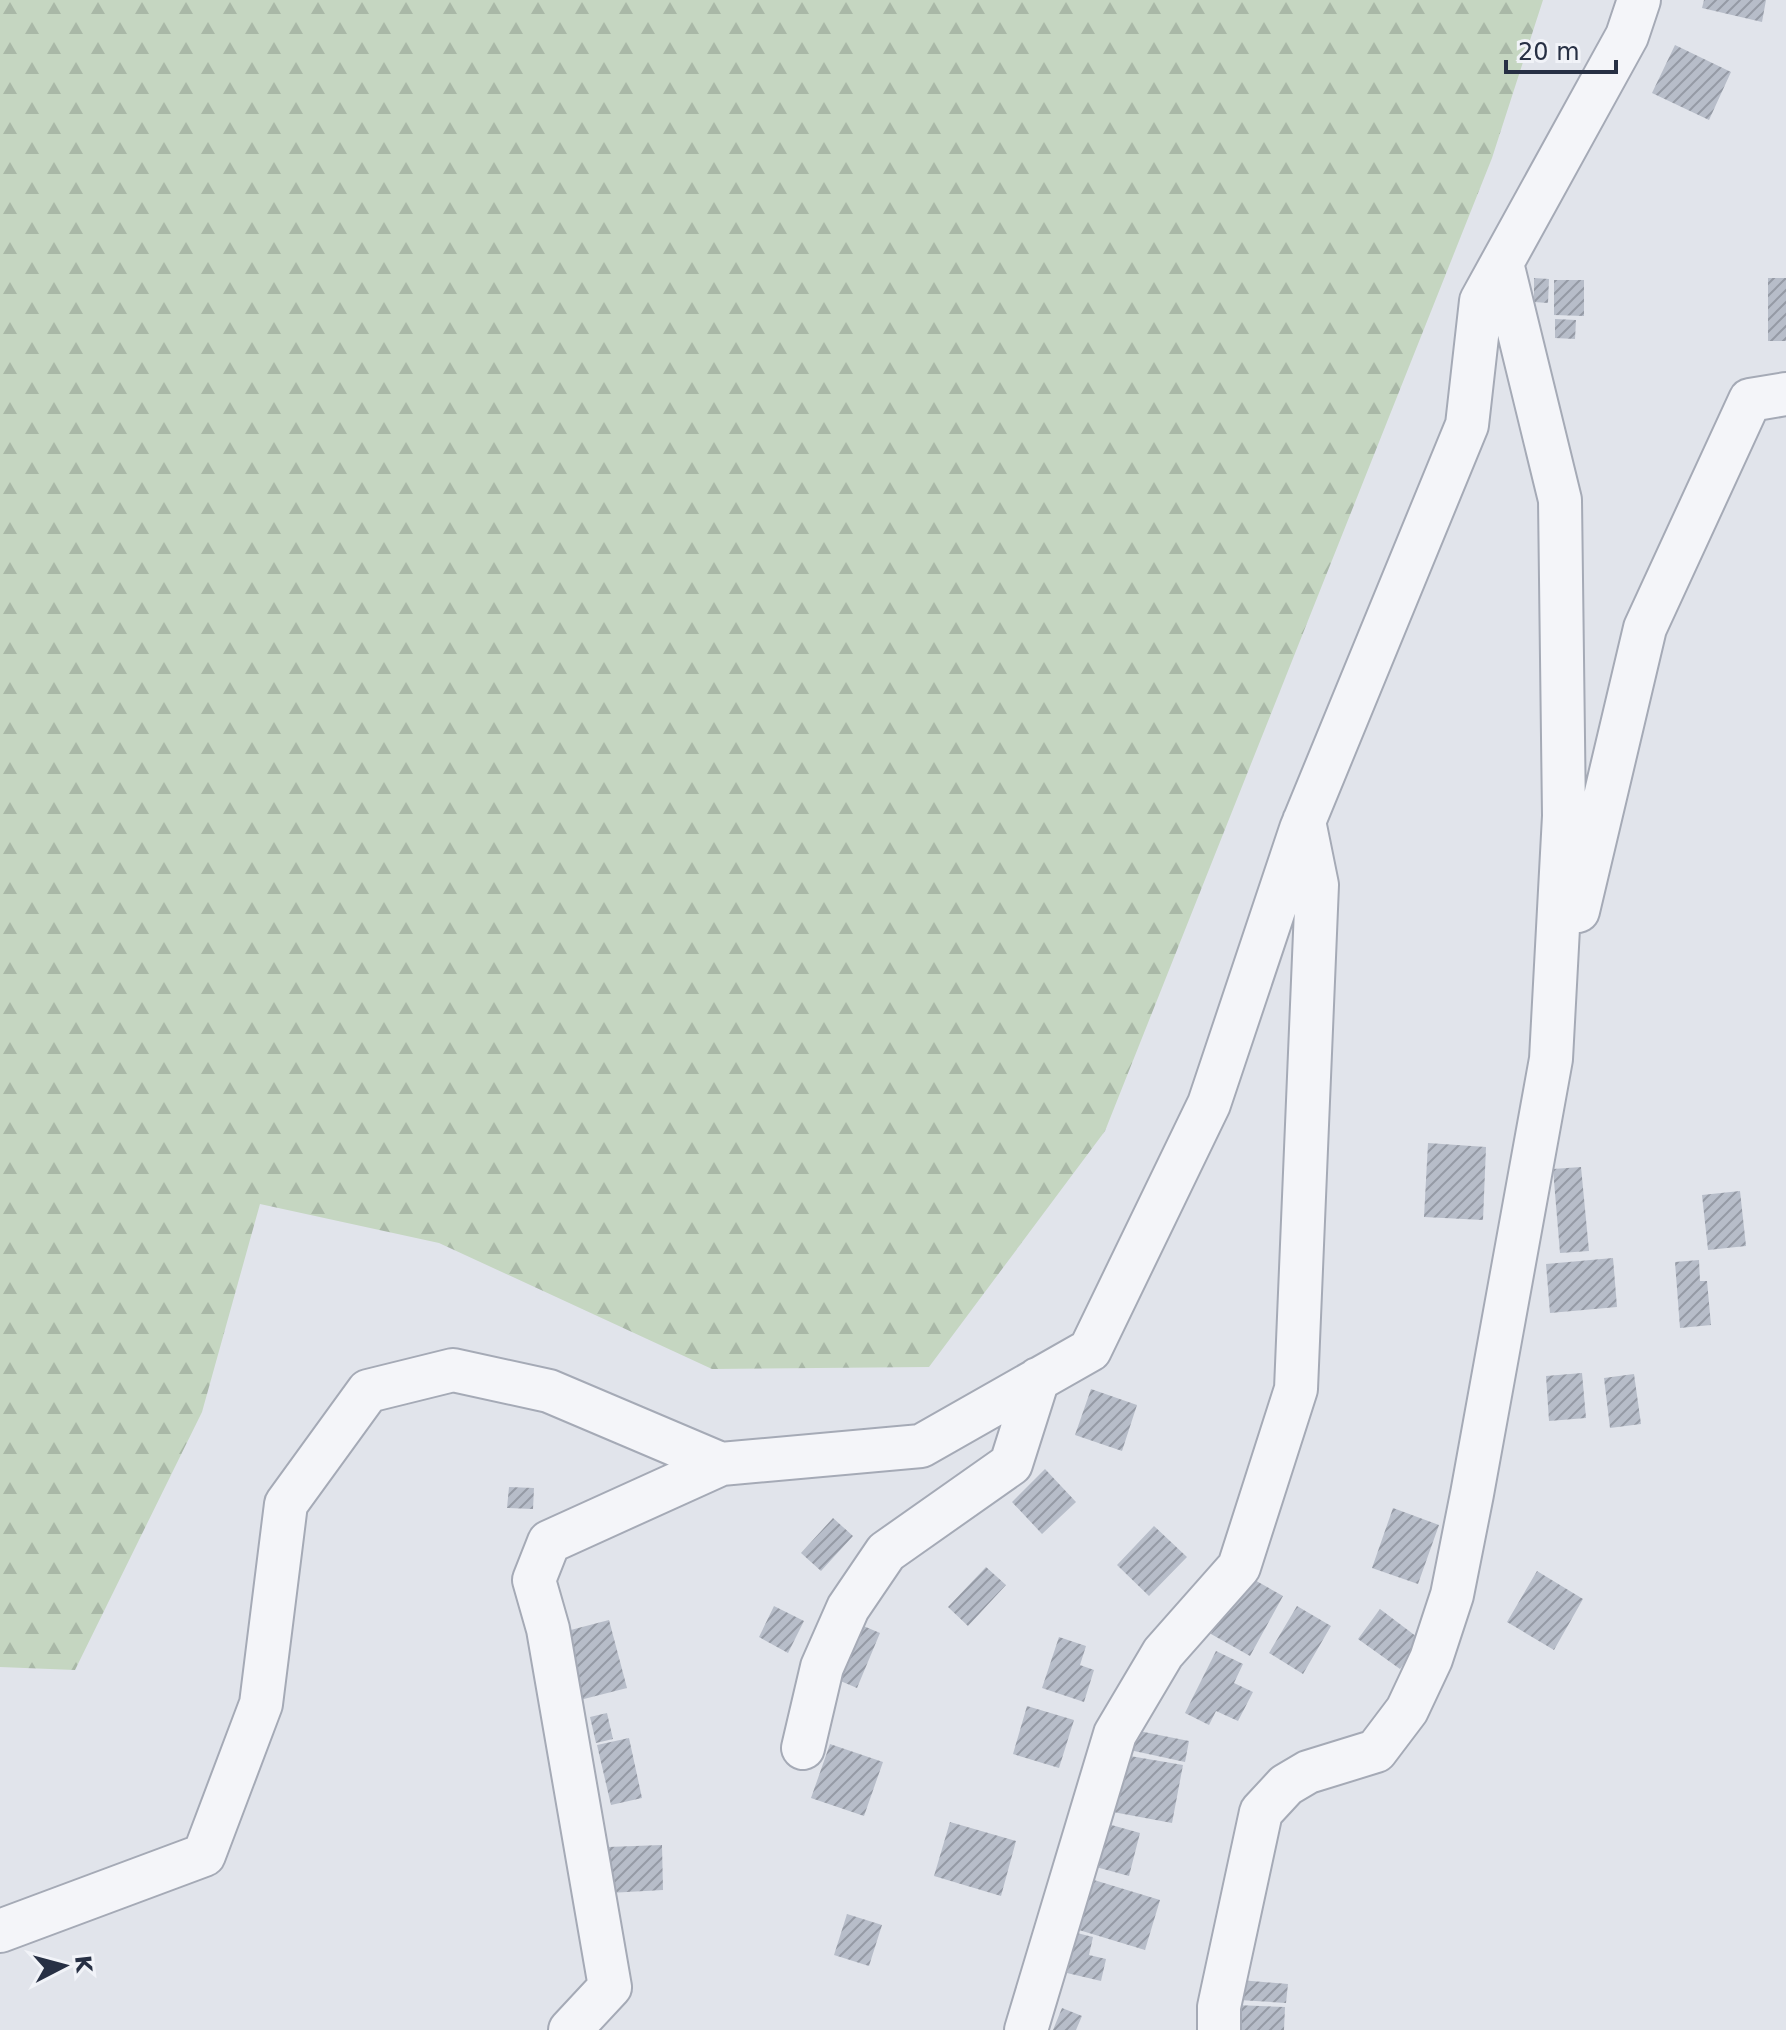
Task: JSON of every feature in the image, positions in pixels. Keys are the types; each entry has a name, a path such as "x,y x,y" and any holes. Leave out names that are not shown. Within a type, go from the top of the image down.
{"street":[{"path":"570,2030 610,1987 548,1629 534,1580 549,1542 721,1464 921,1446 1090,1350 1209,1104 1304,820 1467,425 1481,301 1627,36 1639,0"},
{"path":"1219,2030 1219,2007 1261,1812 1286,1785 1308,1772 1376,1751 1407,1710 1431,1659 1452,1595 1551,1059 1564,816 1560,500 1502,263"},
{"path":"1554,1014 1645,628 1750,400 1786,394"},
{"path":"1026,2030 1115,1734 1163,1653 1239,1567 1296,1389 1317,885 1304,820"},
{"path":"0,1931 204,1855 261,1704 286,1504 368,1391 453,1370 549,1391 721,1464"},
{"path":"803,1748 822,1667 848,1608 886,1552 1011,1464 1038,1379"}],"green space":[{"path":"0,0 1543,0 1492,158 1105,1131 929,1367 712,1369 439,1243 260,1204 202,1412 75,1670 0,1667"}],"building":[{"path":"1704,0 1766,0 1762,22 1702,8"},
{"path":"1675,45 1731,72 1709,120 1652,93"},
{"path":"1534,278 1549,279 1548,303 1534,302"},
{"path":"1768,278 1786,278 1786,341 1768,341"},
{"path":"1554,280 1584,280 1584,316 1554,315"},
{"path":"1555,319 1576,320 1575,339 1555,338"},
{"path":"1428,1143 1486,1147 1483,1220 1424,1217"},
{"path":"1581,1167 1589,1251 1560,1253 1553,1169"},
{"path":"1740,1191 1746,1246 1708,1250 1702,1195"},
{"path":"1613,1258 1617,1307 1550,1313 1546,1264"},
{"path":"1699,1260 1700,1281 1707,1281 1711,1325 1680,1328 1675,1262"},
{"path":"1582,1373 1586,1418 1549,1421 1546,1376"},
{"path":"1634,1374 1641,1424 1610,1428 1604,1378"},
{"path":"1091,1389 1137,1405 1122,1451 1075,1435"},
{"path":"1045,1469 1076,1502 1042,1534 1012,1502"},
{"path":"509,1487 534,1488 533,1509 507,1508"},
{"path":"1393,1508 1439,1525 1418,1584 1372,1568"},
{"path":"833,1518 853,1536 821,1571 801,1553"},
{"path":"1154,1526 1187,1557 1149,1596 1117,1565"},
{"path":"986,1567 1006,1585 968,1626 948,1607"},
{"path":"1537,1571 1583,1599 1554,1650 1507,1622"},
{"path":"1244,1574 1283,1596 1250,1656 1211,1634"},
{"path":"774,1606 804,1621 788,1653 759,1637"},
{"path":"1297,1606 1331,1626 1303,1674 1269,1653"},
{"path":"1380,1609 1421,1640 1400,1669 1358,1639"},
{"path":"609,1620 627,1688 580,1700 563,1632"},
{"path":"854,1622 880,1633 857,1688 831,1677"},
{"path":"1059,1637 1086,1646 1080,1665 1094,1670 1084,1702 1042,1688"},
{"path":"1216,1651 1243,1664 1234,1683 1253,1692 1238,1721 1216,1711 1209,1725 1185,1713"},
{"path":"1027,1706 1074,1720 1059,1768 1013,1754"},
{"path":"607,1713 613,1739 596,1743 590,1717"},
{"path":"1129,1729 1189,1741 1185,1762 1125,1749"},
{"path":"629,1738 642,1798 611,1805 597,1745"},
{"path":"830,1744 883,1762 864,1816 811,1798"},
{"path":"1124,1755 1183,1765 1172,1823 1113,1812"},
{"path":"950,1822 1016,1841 1001,1896 934,1876"},
{"path":"1108,1824 1140,1833 1129,1876 1096,1867"},
{"path":"662,1845 663,1890 609,1893 608,1847"},
{"path":"1094,1880 1160,1900 1145,1950 1079,1930"},
{"path":"847,1914 882,1925 869,1966 834,1955"},
{"path":"1077,1933 1093,1937 1089,1955 1106,1959 1101,1981 1067,1973"},
{"path":"1240,1980 1288,1984 1286,2003 1239,2000"},
{"path":"1236,2005 1285,2007 1284,2030 1235,2030"},
{"path":"1062,2008 1082,2016 1076,2030 1053,2030"}]}
